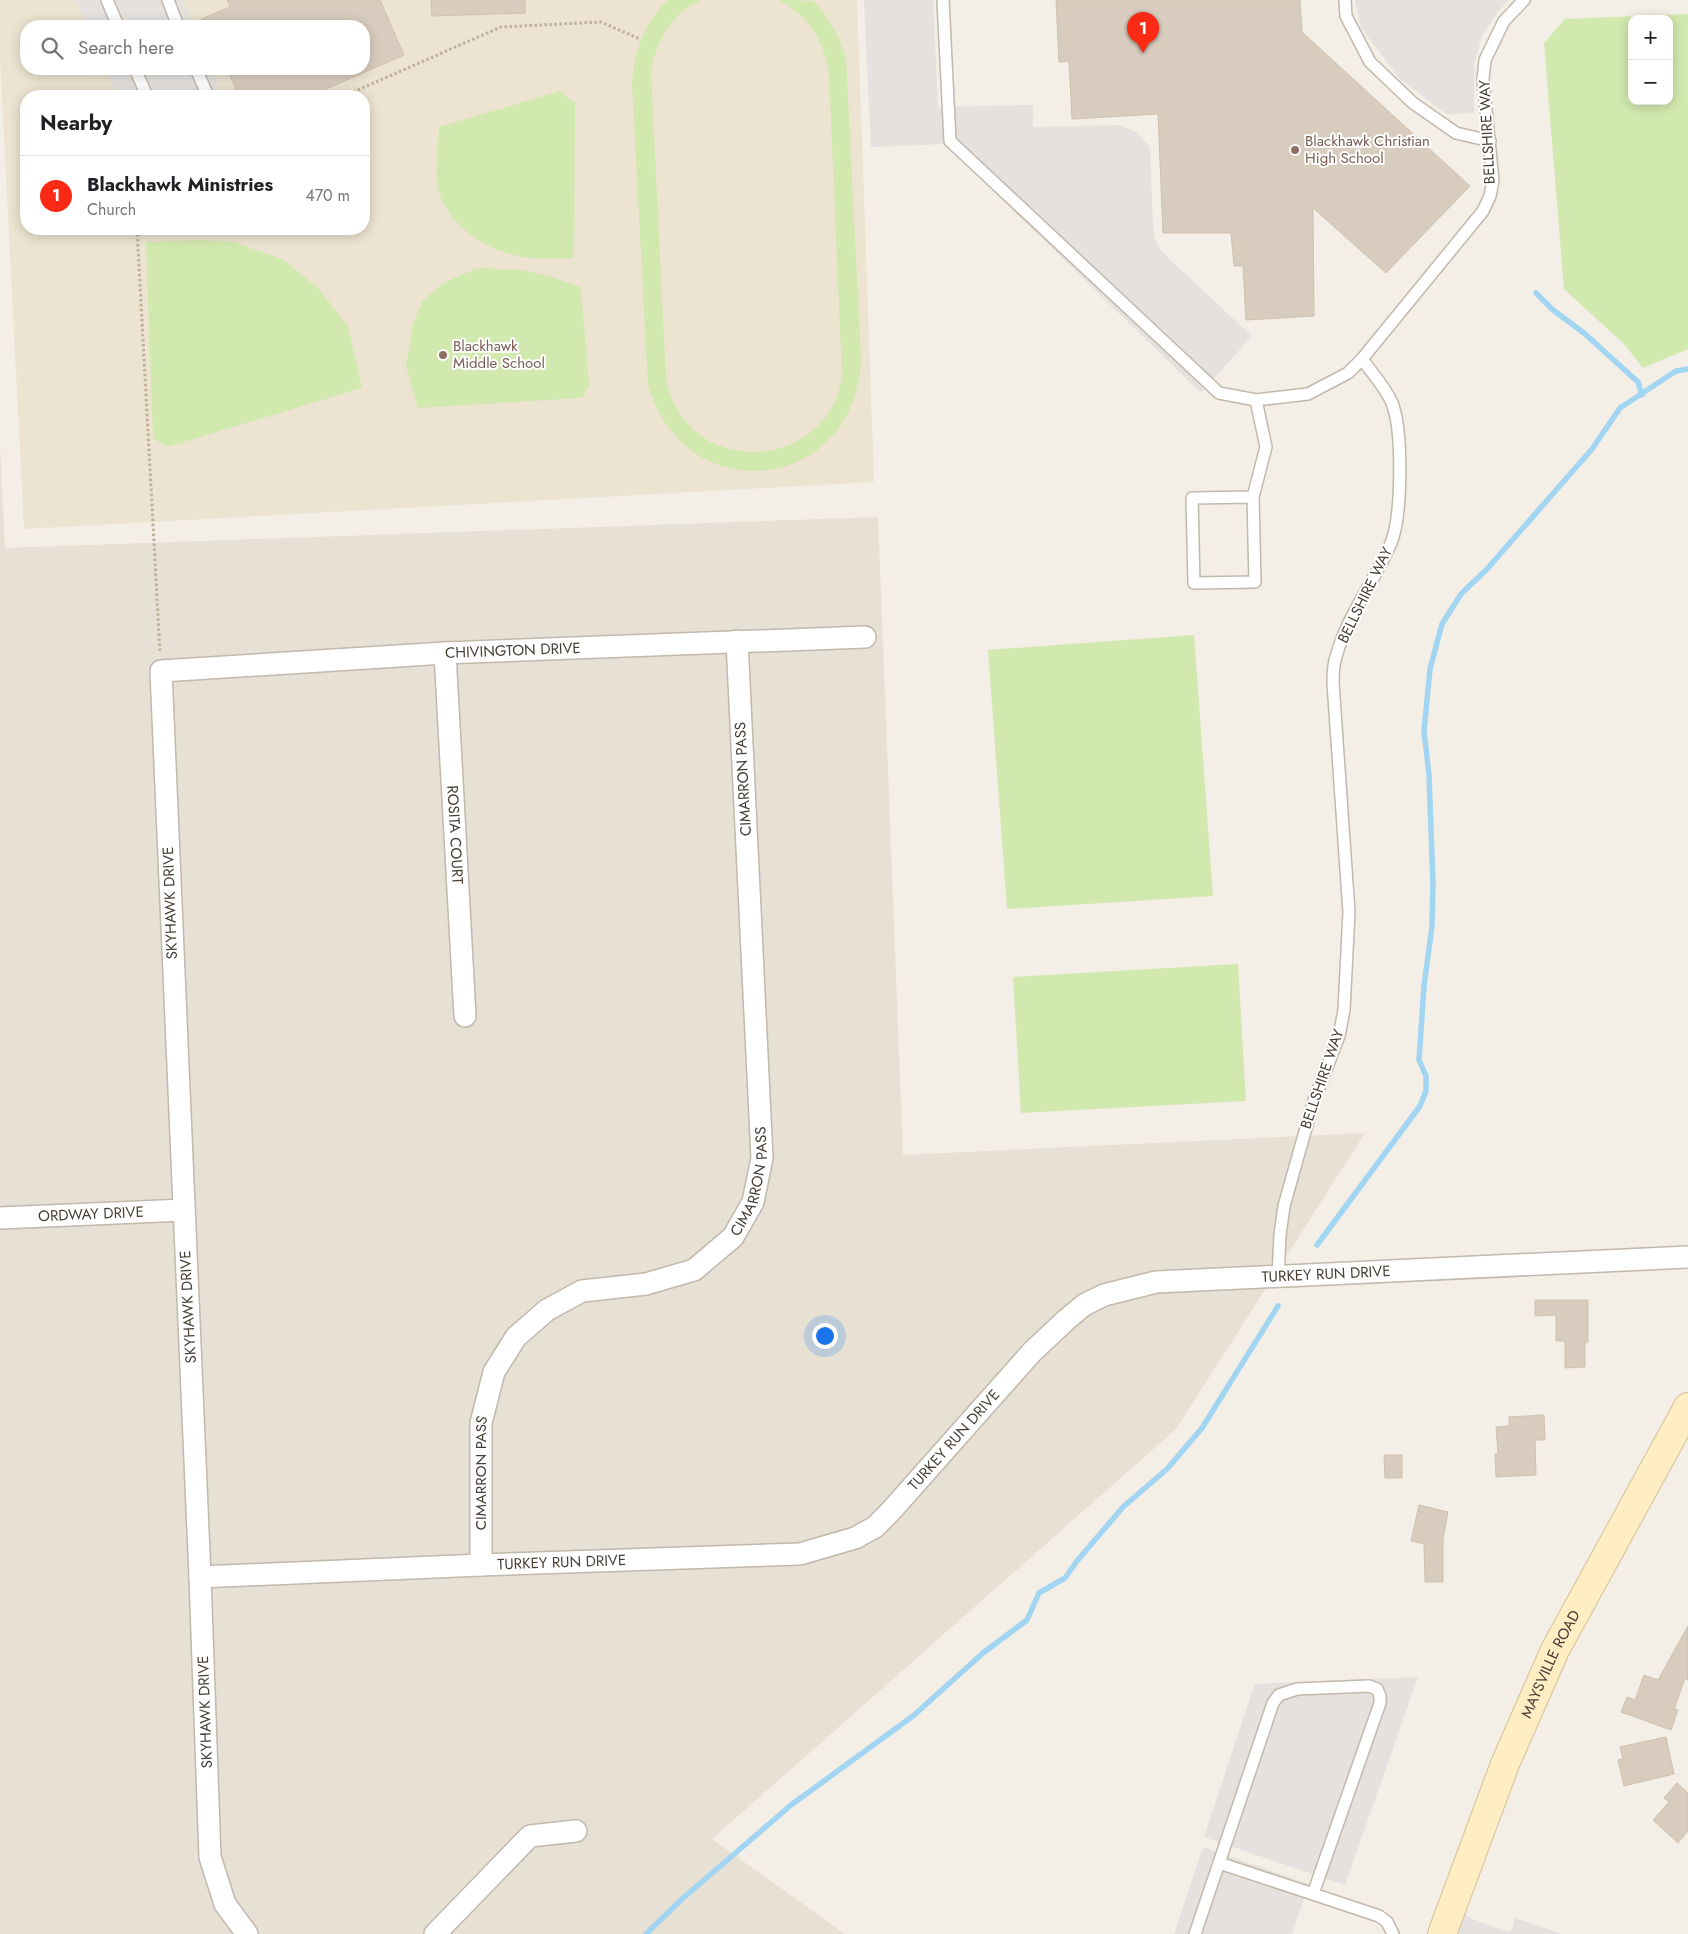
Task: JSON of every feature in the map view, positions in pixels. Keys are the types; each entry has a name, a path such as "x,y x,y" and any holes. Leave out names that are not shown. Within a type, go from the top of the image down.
{"main road":[{"name":"MAYSVILLE ROAD","path":"1442,1934 1505,1764 1555,1650 1688,1407"}],"street":[{"name":"CHIVINGTON DRIVE","path":"161,671 445,653 865,637"},
{"name":"CIMARRON PASS","path":"481,1565 481,1422 494,1372 516,1338 547,1310 582,1290 646,1284 694,1270 733,1237 753,1202 762,1158 737,641"},
{"name":"ROSITA COURT","path":"445,653 465,1016"},
{"name":"SKYHAWK DRIVE","path":"161,671 200,1577 210,1857 225,1904 247,1934"},
{"name":"ORDWAY DRIVE","path":"0,1218 184,1210"},
{"name":"TURKEY RUN DRIVE","path":"200,1577 800,1554 855,1538 874,1527 890,1512 1032,1352 1084,1305 1104,1295 1156,1282 1688,1257"},
{"path":"435,1934 530,1836 576,1830"}],"lane":[{"path":"107,0 115,20"},
{"path":"168,0 176,20"},
{"path":"943,0 950,140 1219,393 1256,400 1308,394 1348,373 1362,358"},
{"path":"1345,0 1346,16 1370,62 1413,103 1456,133 1490,141"},
{"name":"BELLSHIRE WAY","path":"1278,1277 1280,1234 1284,1206 1313,1103 1339,1036 1344,1010 1348,912 1333,683 1335,658 1351,618 1392,541 1399,510 1400,478 1397,432 1392,404 1362,358 1483,211 1490,196 1493,181 1483,79 1485,60 1504,21 1524,0"},
{"path":"138,75 144,90"},
{"path":"199,75 205,90"},
{"path":"1253,497 1192,498 1194,583 1255,582 1253,497 1266,447 1256,400"},
{"path":"1195,1934 1273,1703 1279,1695 1297,1689 1369,1686 1377,1689 1380,1696 1380,1704 1313,1894"},
{"path":"1219,1863 1379,1916 1387,1922 1393,1934"}],"path":[{"path":"358,90 501,27 601,22 640,39"},
{"path":"137,235 161,671"}],"shaded area":[{"name":"Blackhawk Middle School","path":"0,0 857,0 874,482 24,529 0,56"},
{"path":"76,0 183,0 191,20 84,20"},
{"path":"864,0 933,0 938,107 1033,105 1033,127 1120,125 1137,133 1150,147 1153,225 1154,237 1158,246 1167,257 1252,336 1201,393 945,144 871,147"},
{"path":"1355,0 1509,0 1497,13 1482,36 1474,65 1474,113 1446,114 1399,78 1361,28"},
{"path":"108,75 214,75 221,90 114,90"},
{"path":"0,447 5,548 878,517 903,1155 1365,1133 1176,1429 712,1839 845,1934 0,1934"},
{"path":"1418,1677 1345,1885 1204,1837 1255,1684"},
{"path":"1203,1847 1309,1884 1292,1934 1174,1934"},
{"path":"1465,1911 1467,1916 1472,1919 1508,1932 1512,1930 1515,1918 1562,1934 1457,1934"}],"green space":[{"path":"668,0 701,0 682,13 667,29 657,49 651,72 666,380 677,409 683,418 698,434 716,444 736,450 756,452 777,449 796,442 813,430 828,414 839,390 842,375 829,74 819,40 807,22 790,6 779,0 813,1 834,28 846,59 861,359 852,404 831,438 801,460 766,470 730,468 696,454 668,426 648,385 632,84 635,60 642,38 653,18"},
{"path":"1688,14 1688,349 1643,368 1624,344 1564,289 1544,43 1565,19 1628,16 1628,105 1673,105 1673,15 1663,15"},
{"path":"560,91 575,103 574,258 534,258 497,250 462,228 445,206 437,180 439,127"},
{"path":"198,240 233,242 282,259 317,287 348,326 362,388 167,447 153,438 146,242"},
{"path":"477,268 521,270 549,276 581,288 589,386 582,398 418,408 406,366 413,324 422,302 443,283"},
{"path":"1194,635 1213,896 1007,909 988,650"},
{"path":"1238,964 1246,1101 1021,1113 1013,977"}],"building":[{"path":"227,0 380,0 404,55 370,70 370,20 199,20 230,7"},
{"path":"431,0 525,0 525,13 432,16"},
{"name":"Blackhawk Christian High School","path":"1056,0 1300,0 1302,32 1470,186 1386,273 1313,208 1314,316 1246,320 1243,266 1234,266 1231,233 1163,233 1158,114 1072,119 1069,61 1059,62"},
{"path":"230,75 358,75 324,90 236,90"},
{"path":"1535,1300 1588,1300 1588,1342 1585,1342 1585,1367 1565,1368 1565,1341 1556,1341 1556,1315 1535,1316"},
{"path":"1544,1415 1545,1440 1535,1440 1536,1475 1496,1477 1495,1454 1498,1454 1496,1427 1509,1426 1509,1417"},
{"path":"1384,1455 1402,1455 1402,1478 1385,1478"},
{"path":"1419,1505 1448,1512 1443,1539 1443,1582 1425,1582 1424,1544 1411,1541"},
{"path":"1688,1626 1688,1680 1685,1678 1674,1709 1678,1710 1671,1730 1621,1712 1627,1697 1635,1700 1644,1675 1658,1680"},
{"path":"1666,1737 1674,1774 1624,1786 1618,1760 1623,1759 1620,1747"},
{"path":"1677,1783 1688,1793 1688,1831 1678,1843 1653,1820 1669,1802 1664,1798"}],"waterway":[{"path":"1536,293 1553,310 1584,333 1638,382 1642,395"},
{"path":"1317,1245 1420,1106 1426,1091 1426,1076 1419,1060 1424,986 1432,926 1433,884 1429,775 1424,731 1430,669 1442,624 1461,594 1487,569 1592,449 1620,408 1676,371 1688,369"},
{"path":"646,1934 682,1899 791,1805 913,1716 983,1653 1027,1620 1039,1593 1065,1578 1123,1507 1167,1469 1202,1428 1278,1306"}],"place":[{"name":"Blackhawk Ministries","path":"1143,53"},
{"name":"Blackhawk Christian High School","path":"1295,150"},
{"name":"Blackhawk Middle School","path":"443,355"}]}
